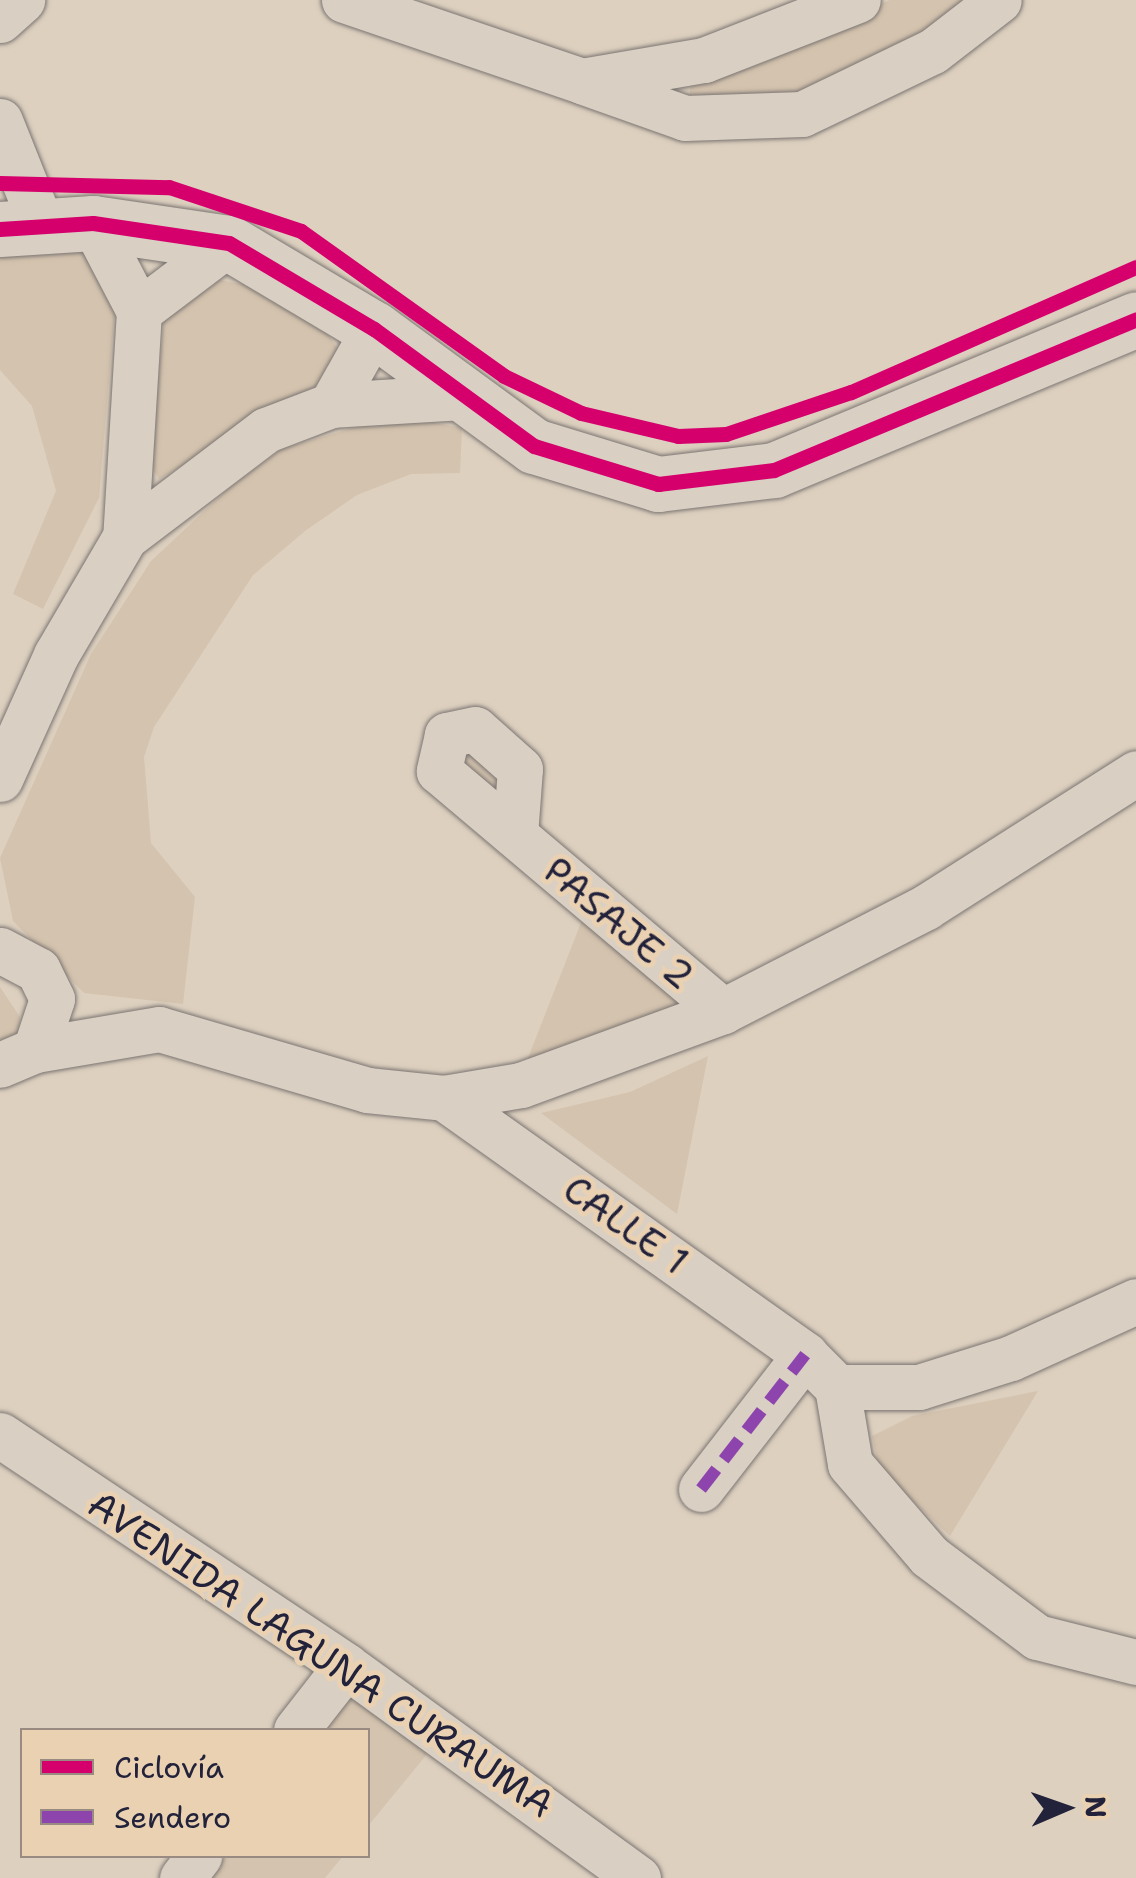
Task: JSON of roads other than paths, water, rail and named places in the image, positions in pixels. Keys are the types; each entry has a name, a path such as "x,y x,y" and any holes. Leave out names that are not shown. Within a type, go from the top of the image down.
{"street":[{"path":"0,20 22,0"},
{"path":"344,0 685,118 802,114 933,51 999,0"},
{"path":"582,81 704,60 858,0"},
{"path":"0,121 45,225 123,265 139,311 125,538"},
{"path":"45,225 229,244 374,329 460,397 573,464 700,484 774,470 1136,318"},
{"path":"139,311 229,244"},
{"path":"331,405 374,329"},
{"path":"0,779 56,655 125,538 217,462 331,405 460,397"},
{"path":"4,946 38,970 52,999 133,1032 200,1037 368,1090 444,1098 521,1085 723,1011 926,907 1136,773"},
{"name":"PASAJE 2","path":"515,835 723,1011"},
{"path":"10,1064 52,999"},
{"path":"10,1064 133,1032"},
{"name":"CALLE 1","path":"444,1098 805,1354 837,1387"},
{"path":"1136,1301 919,1387 837,1387 850,1464 929,1556 1037,1637 1136,1662"},
{"path":"701,1489 805,1354"},
{"name":"AVENIDA LAGUNA CURAUMA","path":"0,1435 346,1666 638,1878"},
{"path":"298,1728 346,1666"},
{"path":"182,1878 198,1858"}]}
